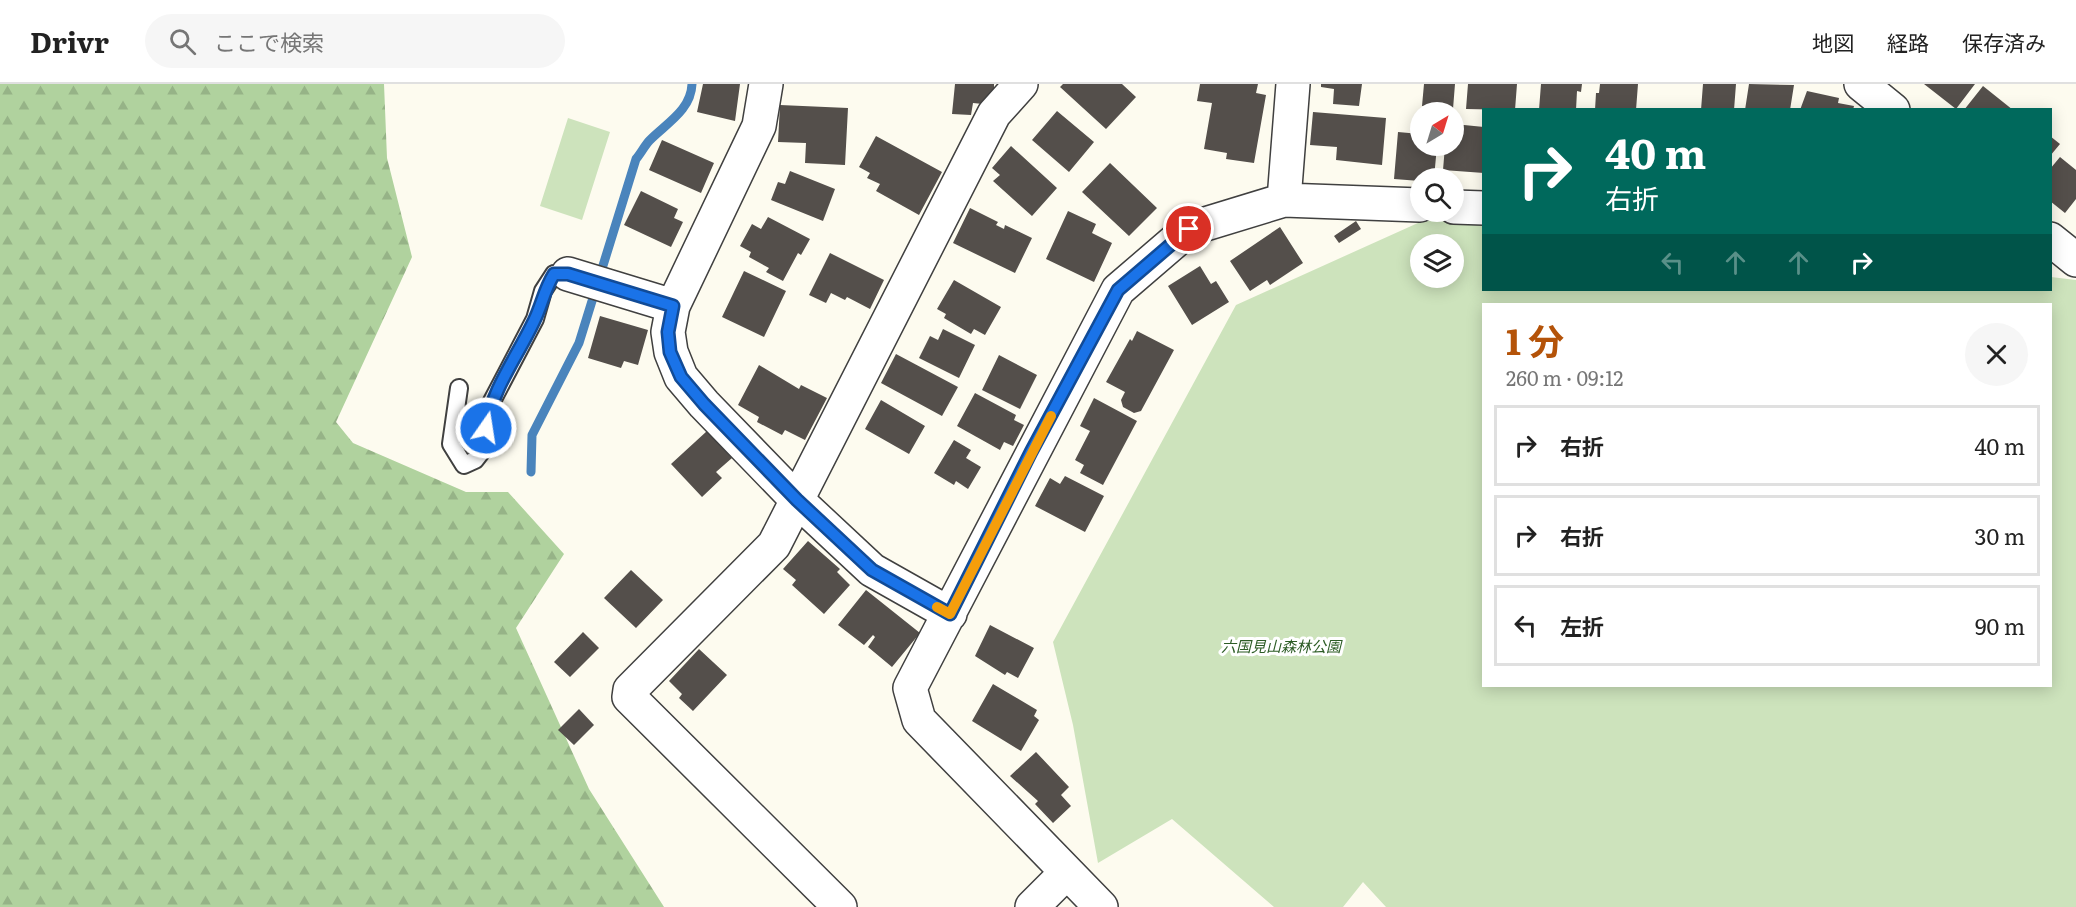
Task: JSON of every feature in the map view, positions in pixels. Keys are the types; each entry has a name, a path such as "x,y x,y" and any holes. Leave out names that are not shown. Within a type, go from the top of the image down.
{"street":[{"path":"766,84 759,126 673,306 668,332 670,352 681,377 797,500 872,570 950,614"},
{"path":"840,907 629,697 630,690 774,545 994,114 1022,84"},
{"path":"1284,200 1293,84"},
{"path":"1861,84 1891,108"},
{"path":"1101,907 919,720 910,688 950,614 1031,452 1118,290 1189,229 1284,200 1410,205"},
{"path":"1464,207 1482,208"},
{"path":"2052,241 2076,260"},
{"path":"568,274 673,306"},
{"path":"1032,907 1066,873"}],"lane":[{"path":"459,388 451,444 464,465 475,460 482,451 490,405 535,319 543,291 554,274 568,274"}],"green space":[{"path":"0,84 384,84 387,158 412,257 336,422 353,443 466,492 508,492 564,554 516,628 589,789 664,907 0,907"},
{"path":"568,118 610,132 582,220 540,206"},
{"name":"六国見山森林公園","path":"1420,222 1482,224 1482,291 2052,291 2052,277 2076,280 2076,907 1386,907 1363,882 1343,907 1274,907 1172,819 1098,863 1073,725 1053,642 1236,305"}],"building":[{"path":"703,84 740,84 735,121 697,112"},
{"path":"955,84 994,84 994,90 983,104 973,103 971,115 952,114"},
{"path":"1063,84 1122,84 1136,97 1106,129 1060,87"},
{"path":"1200,84 1258,84 1256,93 1266,95 1254,163 1226,159 1227,153 1204,149 1212,103 1197,101"},
{"path":"1321,84 1362,84 1359,106 1333,104 1334,89 1321,87"},
{"path":"1424,84 1455,84 1454,102 1422,102"},
{"path":"1468,84 1517,84 1515,108 1466,109"},
{"path":"1541,84 1582,84 1581,92 1577,91 1576,108 1539,108"},
{"path":"1600,84 1638,84 1636,108 1595,108 1596,93 1599,93"},
{"path":"1703,84 1736,84 1734,108 1701,108"},
{"path":"1749,84 1794,85 1790,108 1745,108"},
{"path":"1924,84 1975,84 1955,108"},
{"path":"1983,86 2010,108 1966,108"},
{"path":"1807,91 1839,98 1838,103 1854,106 1854,108 1801,108"},
{"path":"780,105 848,108 845,165 805,163 806,143 778,142"},
{"path":"1057,111 1094,142 1069,172 1032,140"},
{"path":"1313,112 1386,118 1382,165 1336,160 1337,147 1310,145"},
{"path":"1464,125 1482,127 1482,173 1464,172 1464,168 1443,168 1444,156 1464,156"},
{"path":"1398,132 1410,133 1410,156 1436,156 1435,168 1410,168 1410,180 1394,179"},
{"path":"876,136 942,172 919,215 876,191 880,184 867,178 870,173 859,167"},
{"path":"2052,138 2060,144 2052,154"},
{"path":"662,140 714,163 701,193 649,170"},
{"path":"1011,146 1057,188 1032,216 993,181 1000,175 992,168"},
{"path":"2060,157 2076,170 2076,199 2065,213 2052,203 2052,167"},
{"path":"1110,163 1157,208 1129,236 1082,192"},
{"path":"790,171 835,189 823,221 771,200 778,182 785,184"},
{"path":"641,191 678,209 674,218 683,222 671,247 624,225"},
{"path":"970,208 998,222 996,225 1004,229 1005,225 1032,238 1015,273 953,243"},
{"path":"1068,211 1096,224 1092,233 1112,243 1094,282 1046,259"},
{"path":"768,217 810,239 801,255 798,253 783,281 766,272 769,268 749,257 751,252 740,246 752,224 761,229"},
{"path":"1356,221 1361,229 1339,243 1334,236"},
{"path":"1280,227 1303,263 1270,285 1267,280 1250,291 1230,261"},
{"path":"830,253 884,280 870,309 847,297 845,300 831,293 826,303 809,295"},
{"path":"1200,266 1211,284 1216,281 1229,302 1192,325 1168,286"},
{"path":"744,271 786,291 764,337 722,317"},
{"path":"954,280 1001,307 985,335 974,329 971,334 944,318 946,314 937,309"},
{"path":"600,316 648,330 638,365 624,361 621,368 588,358"},
{"path":"943,329 975,345 959,378 919,358 930,336 938,340"},
{"path":"1137,331 1174,350 1141,411 1134,413 1123,407 1121,400 1125,392 1106,382 1130,339 1132,341"},
{"path":"896,354 958,387 942,416 881,383"},
{"path":"999,355 1037,375 1020,409 982,390"},
{"path":"759,365 799,389 801,385 827,398 805,440 785,430 782,435 757,422 759,417 738,405"},
{"path":"975,393 1016,415 1014,420 1024,425 1013,446 1004,442 1000,450 957,426"},
{"path":"1094,398 1137,421 1103,485 1080,473 1084,465 1075,460 1090,431 1080,426"},
{"path":"881,400 925,426 909,454 865,429"},
{"path":"707,431 732,458 716,472 722,478 702,497 671,464"},
{"path":"954,440 971,450 966,458 981,467 968,489 956,481 954,485 934,473"},
{"path":"1065,476 1104,496 1085,532 1035,506 1050,478 1060,484"},
{"path":"808,541 840,569 837,572 850,585 824,614 792,585 796,580 783,569"},
{"path":"631,570 663,600 636,628 604,598"},
{"path":"866,590 920,633 892,667 868,647 875,637 873,635 864,645 838,625"},
{"path":"990,625 1034,648 1018,678 1007,672 1005,675 975,656"},
{"path":"583,632 599,648 570,677 554,662"},
{"path":"699,649 727,675 693,711 679,698 682,694 669,681"},
{"path":"993,684 1037,710 1034,716 1039,720 1021,751 972,721"},
{"path":"579,709 594,725 574,745 558,730"},
{"path":"1036,752 1069,787 1061,795 1071,806 1053,823 1035,804 1038,801 1010,776"}],"waterway":[{"path":"531,472 532,435 579,343 636,159 650,140 683,109 691,93 692,84"}],"slow traffic":[{"path":"937,607 950,614 1051,416"}],"route":[{"path":"486,428 490,405 535,319 543,291 554,274 568,274 673,306 668,332 670,352 681,377 704,404 797,500 872,570 950,614 1031,452 1118,290 1189,229"}]}
